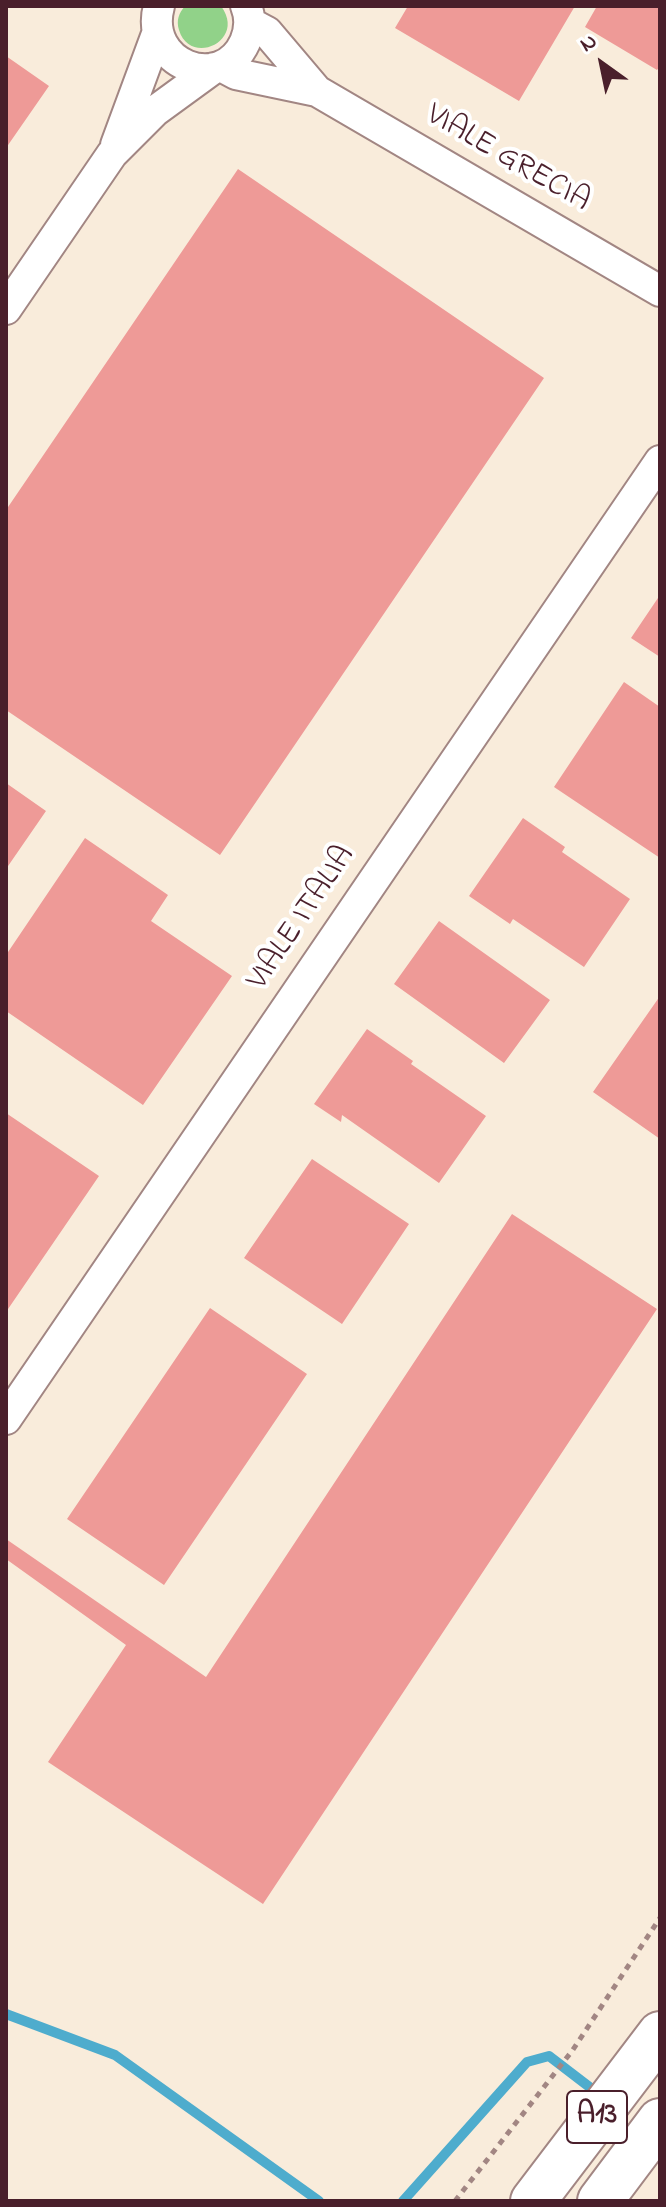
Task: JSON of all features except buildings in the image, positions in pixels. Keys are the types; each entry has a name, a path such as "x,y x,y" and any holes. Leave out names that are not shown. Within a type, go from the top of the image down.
{"highway":[{"name":"A13","path":"533,2201 660,2034"},
{"name":"A13","path":"600,2201 660,2121"}],"street":[{"path":"6,309 112,154 155,111 242,48 250,12"},
{"path":"250,12 317,91"},
{"path":"152,17 165,50 178,63 195,69 217,67 317,91"},
{"path":"112,154 152,17"},
{"name":"VIALE GRECIA","path":"317,91 660,291"},
{"name":"VIALE ITALIA","path":"6,1419 660,461"}],"path":[{"path":"455,2201 572,2051 660,1918"}],"green space":[{"path":"185,6 221,6 227,19 227,30 222,39 204,48 194,47 185,41 178,23"}],"waterway":[{"path":"6,2014 115,2055 319,2201"},
{"path":"403,2201 527,2062 549,2056 596,2092"}]}
